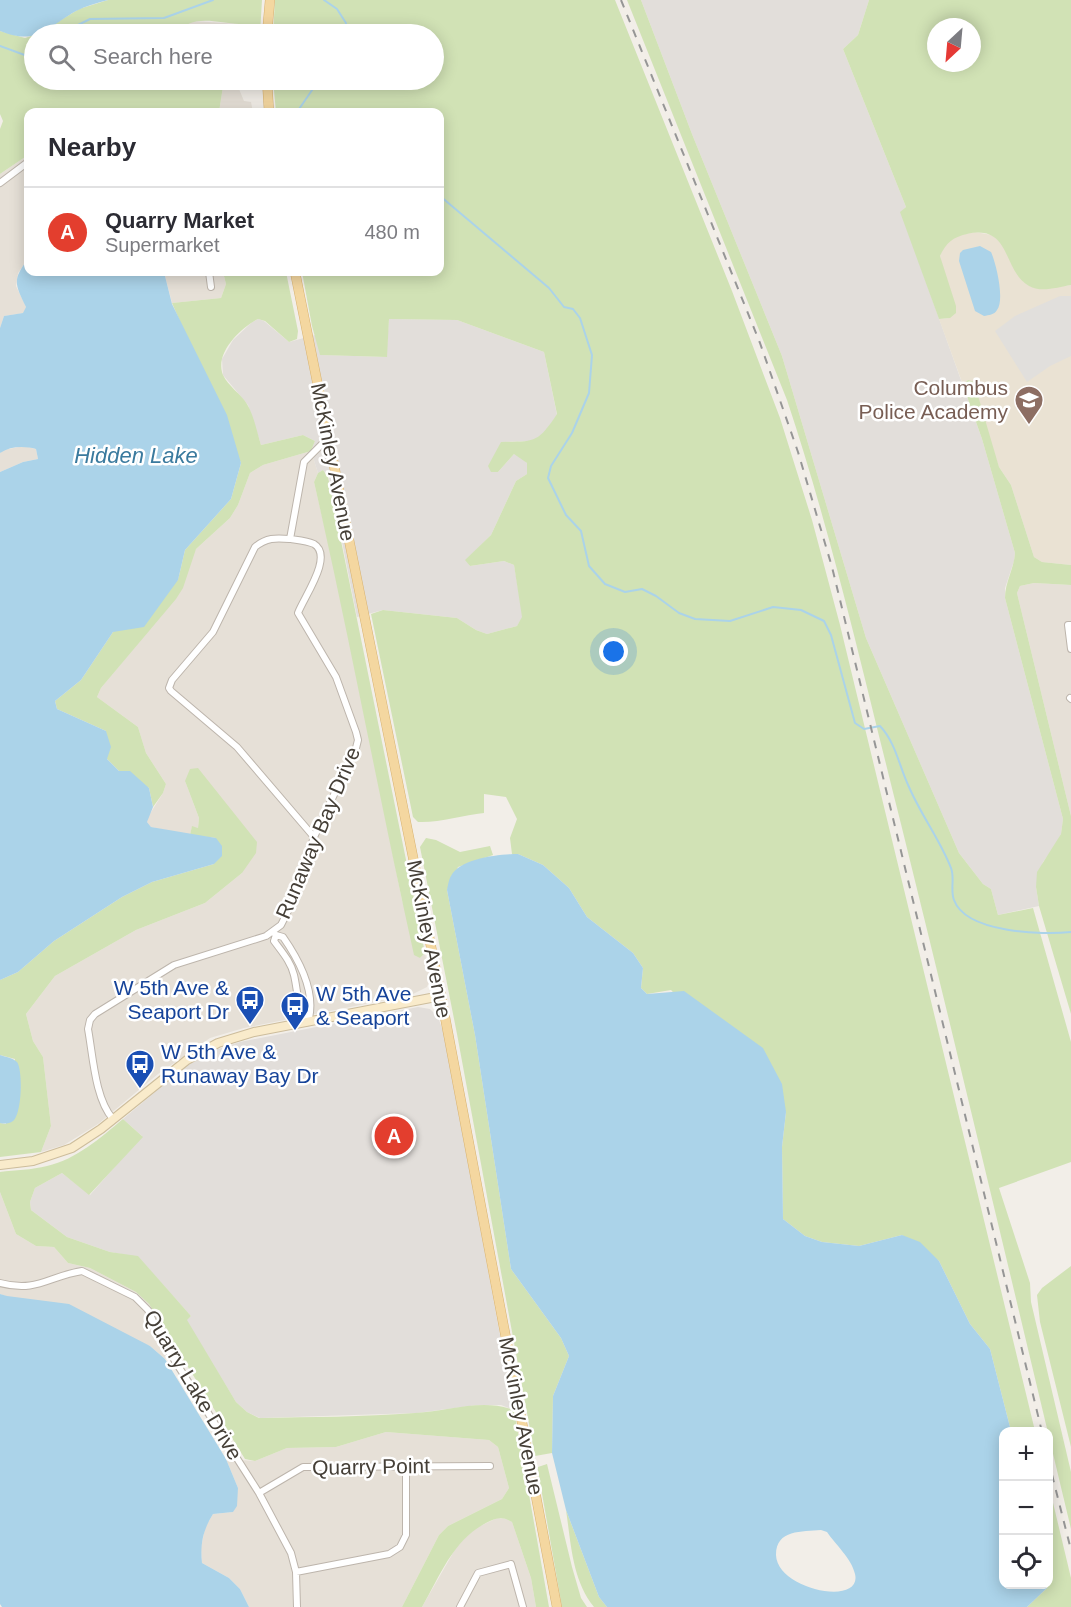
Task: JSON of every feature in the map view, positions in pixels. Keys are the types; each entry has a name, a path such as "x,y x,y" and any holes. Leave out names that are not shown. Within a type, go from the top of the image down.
{"main road":[{"path":"268,24 270,0"},
{"path":"268,90 269,108"},
{"name":"McKinley Avenue","path":"295,276 441,996 558,1607"},
{"path":"0,1165 33,1161 60,1153 83,1141 179,1066 206,1048 254,1032 441,996"}],"street":[{"path":"0,183 24,165"},
{"path":"209,276 211,287"},
{"path":"314,837 237,747 169,688 172,680 213,632 255,547 273,538 290,539 304,462 328,438"},
{"name":"Runaway Bay Drive","path":"113,1119 107,1113 101,1100 88,1029 90,1020 95,1014 174,965 275,934 285,921 314,837 356,748 358,740 340,685 298,613 319,569 322,560 321,550 307,542 290,539"},
{"path":"1071,625 1068,625 1071,649"},
{"path":"275,934 283,937 302,965 311,1012 308,1022 301,1013 294,973 288,960 274,941 275,934"},
{"name":"Quarry Lake Drive","path":"0,1284 12,1287 32,1286 82,1271 143,1303 161,1339 259,1493 291,1553 297,1572 297,1607"},
{"path":"297,1572 389,1554 400,1547 406,1535 406,1466"},
{"name":"Quarry Point","path":"259,1493 303,1467 490,1466"},
{"path":"460,1607 478,1573 510,1564 523,1607"}],"shaded area":[{"path":"641,0 869,0 858,35 843,49 906,207 901,212 982,439 1015,553 1005,588 1005,598 1063,819 1061,834 1043,862 1036,887 1039,906 998,915 991,889 983,884 959,853 866,638 782,356 692,134"},
{"path":"193,21 239,24 186,24"},
{"path":"222,90 239,90 244,101 251,102 252,108 220,108"},
{"path":"24,158 24,265 18,273 16,286 26,307 24,313 4,316 0,328 0,174"},
{"name":"Columbus Police Academy","path":"975,232 992,235 1002,243 1022,280 1030,286 1040,289 1071,285 1071,565 1042,562 1034,557 1011,485 999,467 968,380 963,385 939,319 950,318 940,256 945,244 956,236"},
{"path":"165,276 224,276 226,284 221,298 172,303"},
{"path":"1060,296 1071,296 1071,356 1050,366 1027,382 995,331 1015,316"},
{"path":"258,319 264,321 289,342 315,335 321,355 386,357 389,319 457,320 544,352 557,415 544,434 533,441 501,442 498,472 514,454 527,463 527,474 516,481 491,535 466,560 470,566 504,561 514,565 523,617 517,626 487,634 457,618 383,610 357,617 329,477 323,470 318,473 311,451 315,441 303,435 261,445 248,405 223,375 222,359 233,340"},
{"path":"24,446 36,449 38,459 23,462 0,472 0,453 3,450"},
{"path":"311,451 318,473 314,482 340,592 402,900 420,958 425,953 430,979 427,987 411,995 244,1028 210,1038 158,1074 98,1124 64,1145 41,1152 51,1126 43,1057 33,1041 26,1014 55,976 136,930 205,903 242,873 185,781 199,818 198,828 192,827 190,835 151,827 147,822 148,817 166,784 146,753 138,727 97,697 101,688 135,647 196,549 230,518 238,505 250,473 263,465"},
{"path":"1034,583 1071,585 1071,816 1017,593 1020,586"},
{"path":"418,1007 430,1009 438,1017 444,1034 514,1410 501,1405 477,1405 417,1413 260,1418 247,1412 236,1402 186,1320 191,1316 138,1257 110,1252 67,1237 31,1210 30,1202 35,1188 62,1173 90,1195 142,1136 123,1119 185,1067 212,1051 240,1042"},
{"path":"0,1192 16,1234 36,1246 54,1247 68,1263 90,1268 136,1292 149,1304 177,1350 165,1359 150,1346 0,1294"},
{"path":"386,1432 489,1440 498,1447 509,1488 502,1499 448,1526 439,1535 402,1607 249,1607 240,1589 229,1578 202,1563 201,1548 205,1528 213,1514 233,1512 238,1488 226,1459 255,1461 287,1448 336,1447"},
{"path":"497,1518 512,1522 531,1578 536,1607 422,1607 457,1546 474,1529"}],"green space":[{"path":"108,0 262,0 261,24 197,21 188,24 54,24 79,9"},
{"path":"275,0 615,0 732,291 780,418 812,520 840,625 1034,1427 1010,1427 990,1349 970,1324 939,1261 902,1235 859,1246 822,1242 805,1236 783,1219 782,1147 786,1112 671,990 647,994 641,988 643,968 633,953 587,917 569,888 543,865 518,854 512,854 510,838 517,819 506,797 484,794 484,813 426,822 418,822 413,817 371,614 383,610 457,618 487,634 517,626 522,617 514,565 504,561 470,566 465,560 491,535 516,481 527,474 527,463 514,454 498,472 491,472 488,466 501,442 534,439 545,431 557,414 544,352 457,320 389,319 387,357 320,355 303,276 444,276 444,108 276,108 274,90 444,90 444,24 274,24"},
{"path":"627,0 641,0 692,134 782,356 866,638 959,853 983,884 991,889 998,915 1033,908 1071,1042 1071,1162 999,1188 1030,1283 1031,1302 1071,1472 1071,1529 1053,1453 1053,1427 1047,1427 848,610 804,452 787,400"},
{"path":"869,0 1071,0 1071,285 1044,289 1029,286 1020,279 1005,251 992,236 981,233 967,234 950,241 940,256 956,306 956,313 950,318 939,319 900,212 906,207 843,49 858,35"},
{"path":"0,31 24,38 24,90 222,90 220,108 24,108 24,158 0,174 0,129 3,121 0,114"},
{"path":"224,276 287,276 298,331 297,339 289,342 265,321 258,319 244,328 231,342 222,358 221,367 225,379 249,409 261,445 303,435 315,441 311,451 263,465 250,473 238,505 230,518 196,549 183,588 176,599 101,688 97,697 138,727 146,753 166,784 163,793 153,807 149,788 119,771 107,759 106,731 57,709 55,701 81,680 113,632 178,580 185,550 231,499 241,463 172,303 221,298 226,284"},
{"path":"968,380 974,382 999,467 1011,485 1034,557 1042,562 1071,565 1071,585 1034,583 1020,586 1017,593 1071,816 1071,1014 1039,906 1036,887 1037,872 1061,834 1063,819 1005,598 1015,553 982,439 963,385"},
{"path":"323,470 328,477 425,953 420,958 414,955 314,482 318,473"},
{"path":"198,768 257,842 256,853 242,873 205,903 136,930 55,976 26,1014 33,1041 43,1057 51,1126 41,1152 0,1157 0,1123 6,1124 15,1059 0,1055 0,980 18,972 54,941 122,897 152,882 214,864 216,838 190,835 192,826 198,828 199,818 185,781 190,769"},
{"path":"426,838 436,840 460,852 490,846 493,855 458,867 447,890 475,1035 511,1269 561,1338 569,1356 553,1396 552,1453 535,1456 420,847"},
{"path":"123,1119 143,1137 89,1195 62,1173 35,1188 30,1202 31,1210 67,1237 110,1252 138,1256 191,1316 187,1320 236,1402 247,1412 259,1418 396,1414 478,1405 514,1410 549,1607 536,1607 531,1578 512,1522 502,1518 486,1523 475,1530 456,1549 422,1607 402,1607 439,1535 448,1526 502,1499 509,1488 498,1447 489,1440 386,1432 336,1447 287,1448 255,1461 245,1459 149,1304 136,1292 90,1268 68,1263 54,1247 36,1246 16,1234 0,1192 0,1172 58,1163 88,1147"},
{"path":"1071,1266 1071,1447 1040,1322 1037,1295 1042,1288"},
{"path":"547,1464 572,1567 581,1598 587,1607 562,1607 538,1471 538,1467"},
{"path":"1053,1503 1071,1578 1071,1607 1027,1607 1046,1589 1053,1589"},
{"path":"566,1510 599,1597 607,1607 594,1607 581,1585 571,1548"}],"water":[{"path":"0,0 108,0 76,11 56,24 24,24 24,37 0,31"},
{"path":"980,246 991,252 1000,290 997,310 993,314 984,316 975,311 959,261 963,250"},
{"name":"Hidden Lake","path":"24,265 24,276 165,276 172,304 227,415 241,463 231,499 185,550 178,580 144,627 113,632 81,680 55,701 57,709 106,731 111,747 107,759 119,771 130,771 149,788 153,807 147,822 151,827 216,838 222,846 222,856 214,864 152,882 122,897 54,941 18,972 0,980 0,472 23,462 38,459 36,449 31,448 13,448 0,453 0,328 4,316 23,313 26,307 19,293 17,277"},
{"path":"518,854 543,865 569,888 587,917 633,953 643,968 641,988 647,994 684,991 763,1048 782,1084 786,1112 782,1147 783,1219 805,1236 822,1242 859,1246 902,1235 920,1242 939,1261 970,1324 990,1349 1010,1427 999,1427 999,1589 1046,1589 1027,1607 607,1607 599,1597 566,1510 552,1453 553,1396 569,1356 561,1338 511,1269 475,1035 447,890 449,880 456,870 471,861 491,856","holes":["821,1530 827,1532 847,1557 855,1574 854,1584 846,1590 834,1592 804,1585 790,1577 780,1567 776,1555 780,1540 785,1536"]},
{"path":"0,1055 17,1062 20,1074 21,1092 18,1110 13,1121 6,1124 0,1123"},
{"path":"0,1294 69,1304 150,1346 165,1359 226,1459 238,1488 237,1506 233,1512 213,1514 207,1526 201,1550 202,1563 229,1578 240,1589 249,1607 2,1607 0,1604"}],"waterway":[{"path":"80,24 90,19 164,18 213,0"},
{"path":"324,0 337,9 346,24"},
{"path":"0,46 24,55"},
{"path":"300,108 312,90"},
{"path":"444,199 549,288 564,307 573,309 580,318 592,355 589,393 572,433 551,466 548,478 566,515 581,531 589,566 605,584 625,592 642,589 679,613 695,619 730,621 773,607 801,610 824,621 831,635 855,723 864,729 880,726 890,740 914,797 951,868 953,896 961,911 973,919 1006,930 1042,933 1071,932"}],"railway":[{"path":"621,0 760,343 798,452 832,567 1041,1427"},
{"path":"1053,1479 1071,1550"}],"place":[{"name":"Columbus Police Academy","path":"1029,426"},
{"name":"W 5th Ave & Seaport Dr","path":"250,1026"},
{"name":"W 5th Ave & Seaport","path":"295,1032"},
{"name":"W 5th Ave & Runaway Bay Dr","path":"140,1090"},
{"name":"Quarry Market","path":"394,1136"}]}
